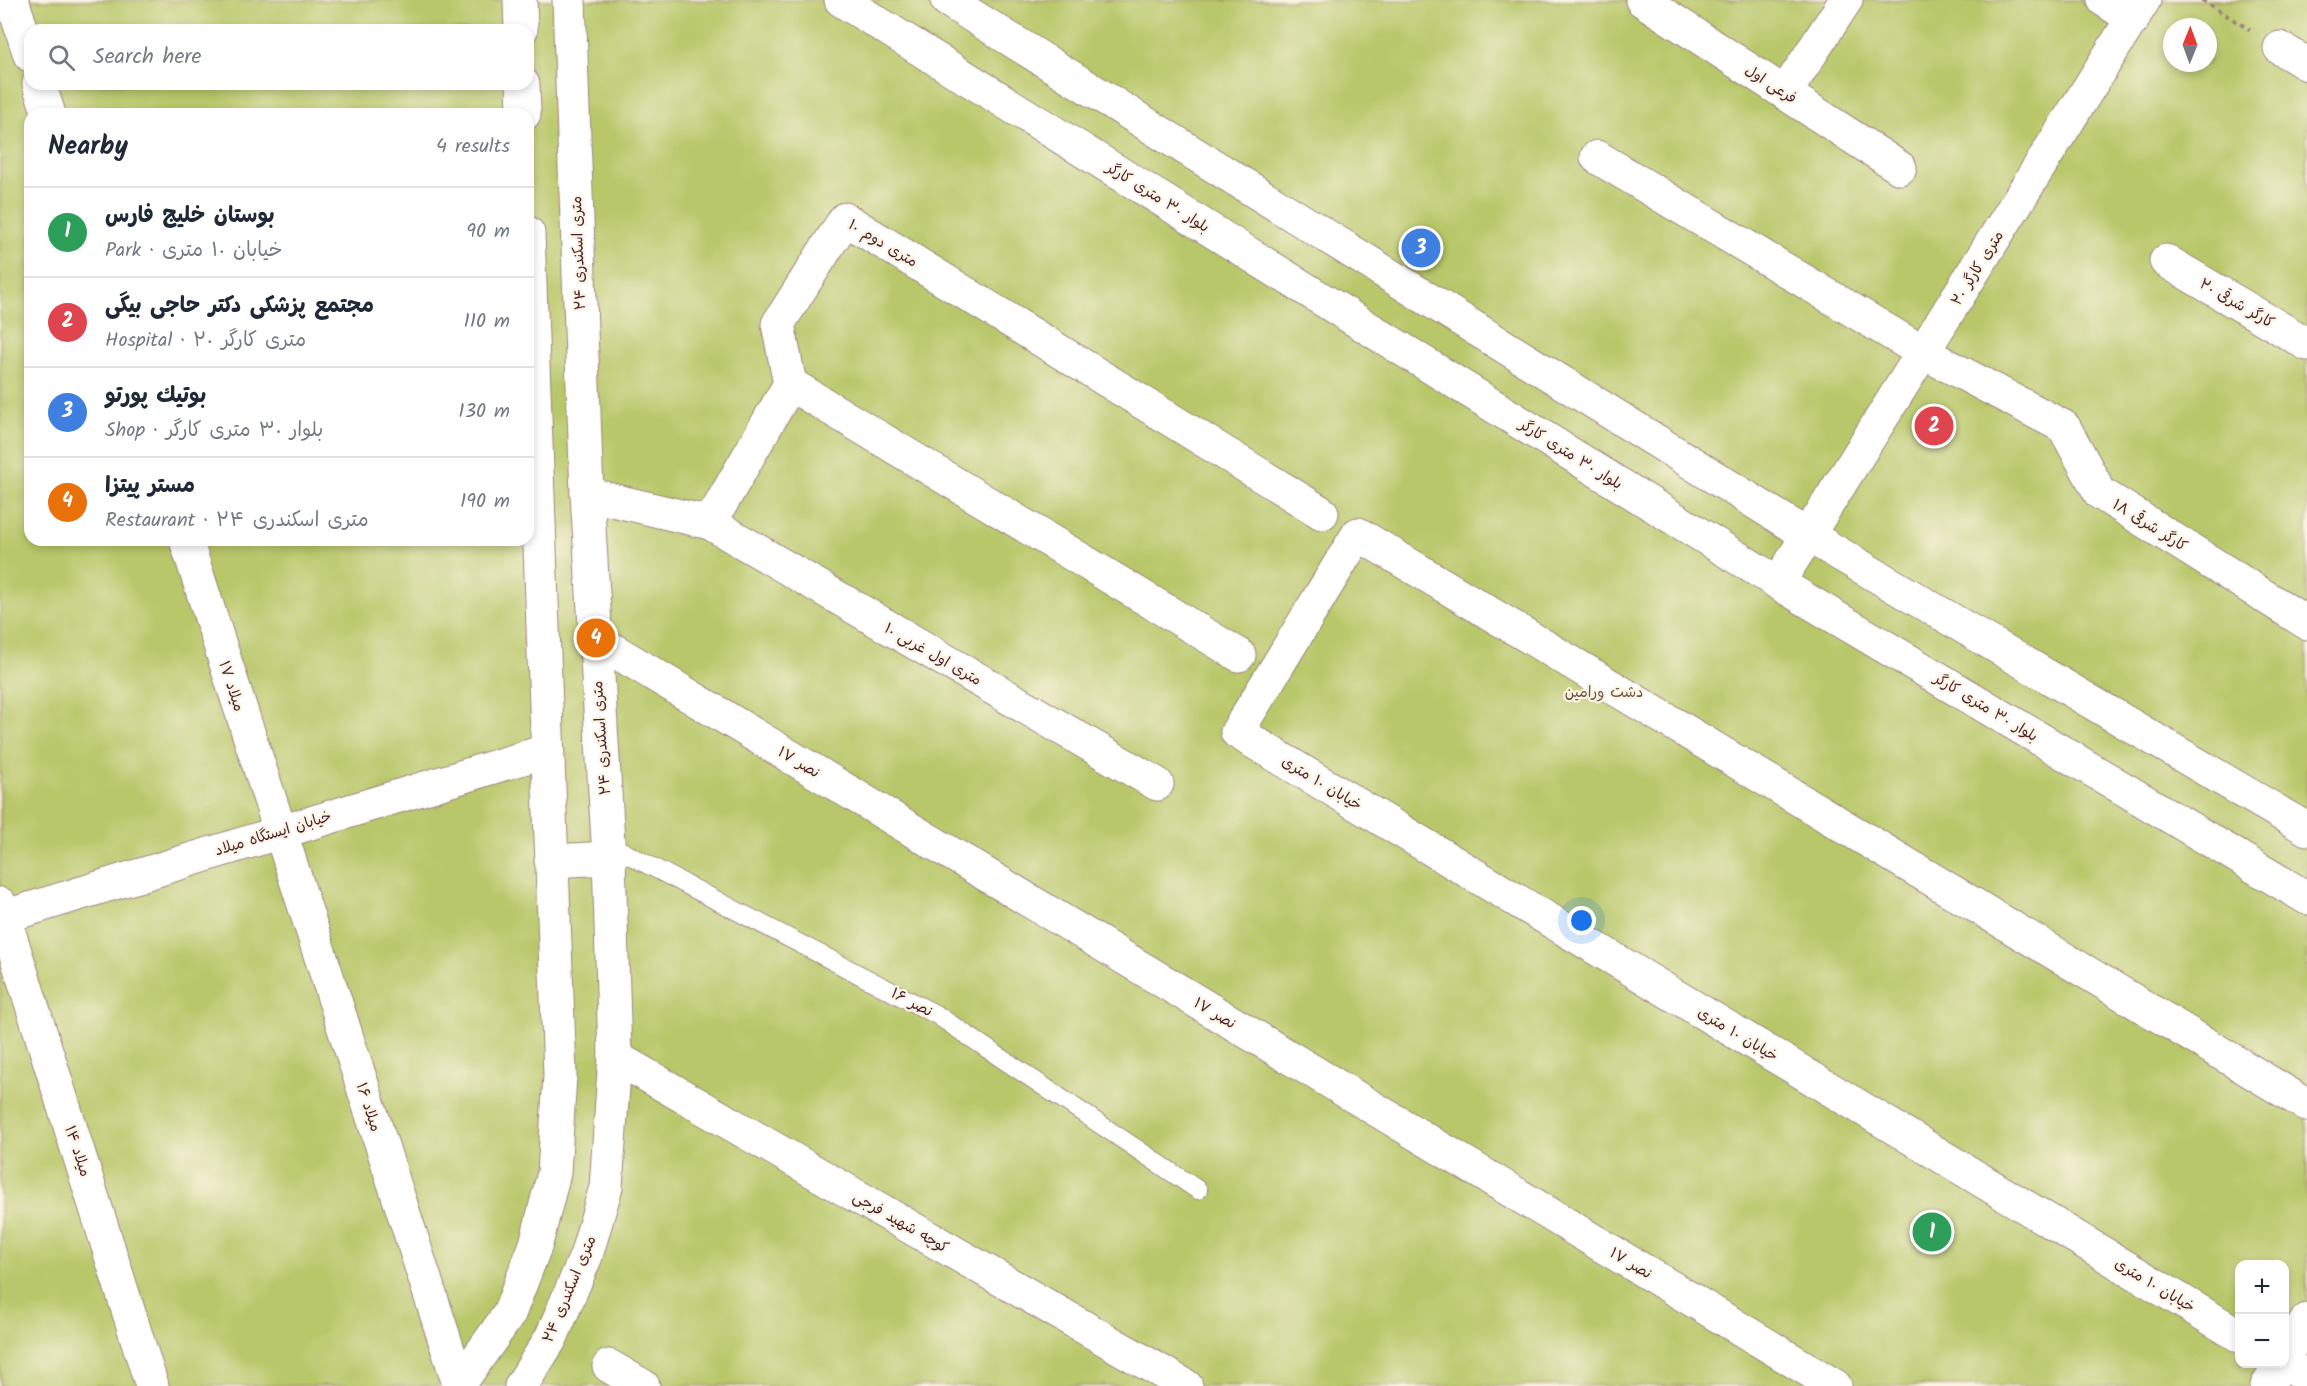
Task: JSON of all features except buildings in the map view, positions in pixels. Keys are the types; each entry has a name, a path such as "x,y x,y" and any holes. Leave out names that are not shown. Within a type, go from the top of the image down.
{"street":[{"path":"12,0 24,37"},
{"path":"520,0 521,24"},
{"name":"۲۴ متری اسکندری","path":"521,1386 551,1338 560,1318 586,1256 606,1187 615,1057 608,851 587,494 569,0"},
{"name":"بلوار ۳۰ متری کارگر","path":"841,0 1778,583 2307,898"},
{"path":"947,0 1809,536 2307,829"},
{"name":"فرعی اول","path":"1642,0 1899,168"},
{"path":"1785,93 1846,0"},
{"path":"2104,0 2138,9"},
{"name":"۲۰ متری کارگر","path":"1778,583 2138,9"},
{"path":"41,90 47,108"},
{"path":"523,90 524,108"},
{"name":"کارگر شرقی ۱۸","path":"1597,157 1924,353 2064,427 2100,493 2303,610"},
{"name":"۱۰ متری دوم","path":"790,384 778,324 844,219 1322,513"},
{"name":"کارگر شرقی ۲۰","path":"2166,261 2307,344"},
{"path":"587,494 710,523 790,384 1239,656"},
{"path":"458,1385 509,1314 536,1244 554,1173 560,1075 534,406"},
{"name":"۱۰ متری اول غربی","path":"710,523 1157,784"},
{"name":"خیابان ۱۰ متری","path":"2235,1333 1237,732 1358,534 2307,1105"},
{"name":"میلاد ۱۷","path":"188,546 279,831"},
{"name":"نصر ۱۷","path":"595,639 1835,1386"},
{"name":"خیابان ایستگاه میلاد","path":"1,913 546,751"},
{"name":"میلاد ۱۶","path":"279,831 458,1385"},
{"path":"551,861 608,851"},
{"name":"میلاد ۱۴","path":"1,913 152,1386"},
{"name":"کوچه شهید فرجی","path":"615,1057 1186,1386"},
{"path":"2289,1349 2307,1320"},
{"path":"609,1366 643,1386"},
{"path":"2289,1366 2307,1377"},
{"path":"2267,1386 2280,1368"}],"lane":[{"name":"نصر ۱۶","path":"608,851 937,1015 1198,1190"}],"path":[{"path":"2202,0 2294,56"}],"green space":[{"name":"دشت ورامین","path":"0,0 2307,0 2307,1386 0,1386"}],"place":[{"name":"بوتيك پورتو","path":"1421,248"},
{"name":"مجتمع پزشکی دکتر حاجی بیگی","path":"1934,426"},
{"name":"مستر پیتزا","path":"596,638"},
{"name":"بوستان خلیج فارس","path":"1932,1232"}]}
